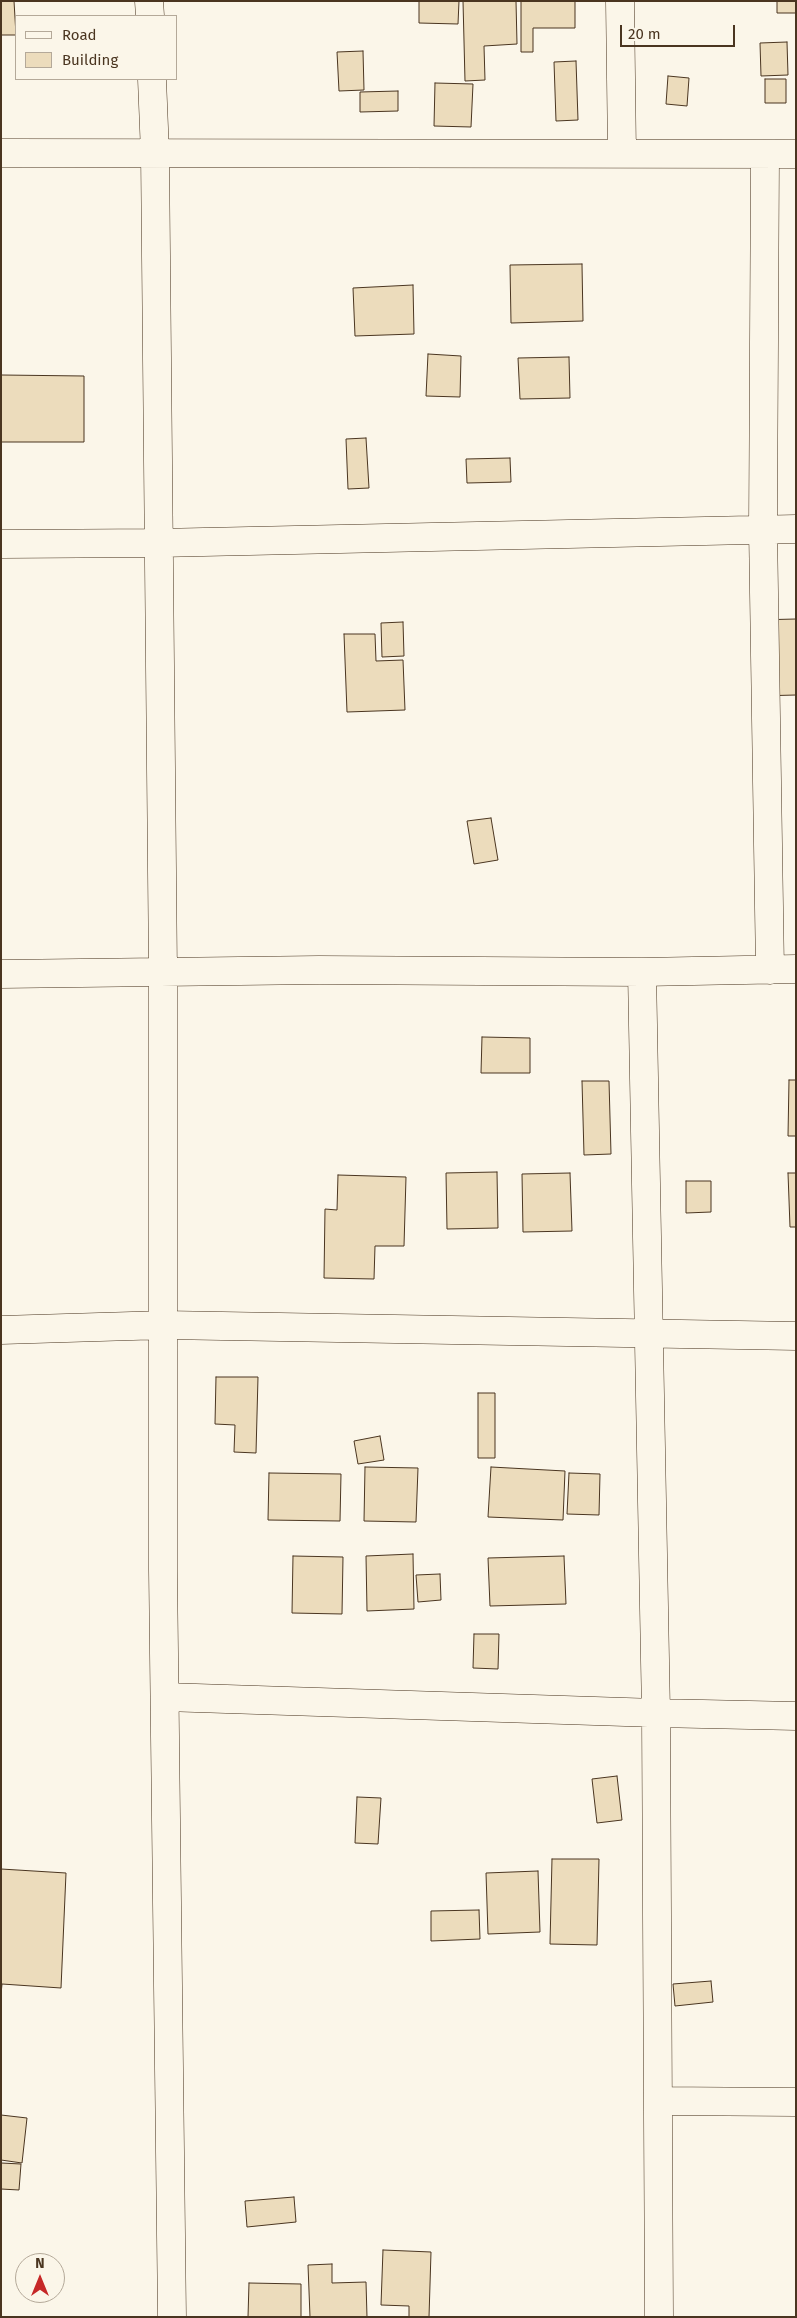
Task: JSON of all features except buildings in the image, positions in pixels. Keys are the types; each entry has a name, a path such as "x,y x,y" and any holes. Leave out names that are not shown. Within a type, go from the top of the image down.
{"street":[{"path":"149,1 150,15"},
{"path":"620,1 622,154"},
{"path":"152,80 155,153 163,974 165,1697 172,2317"},
{"path":"1,153 796,154"},
{"path":"1,974 163,974 319,970 642,972 783,969 763,529 765,155"},
{"path":"1,544 158,543 796,529"},
{"path":"642,972 656,1714 659,2317"},
{"path":"1,1330 165,1325 796,1336"},
{"path":"165,1697 656,1714 796,1716"},
{"path":"658,2101 796,2102"}]}
